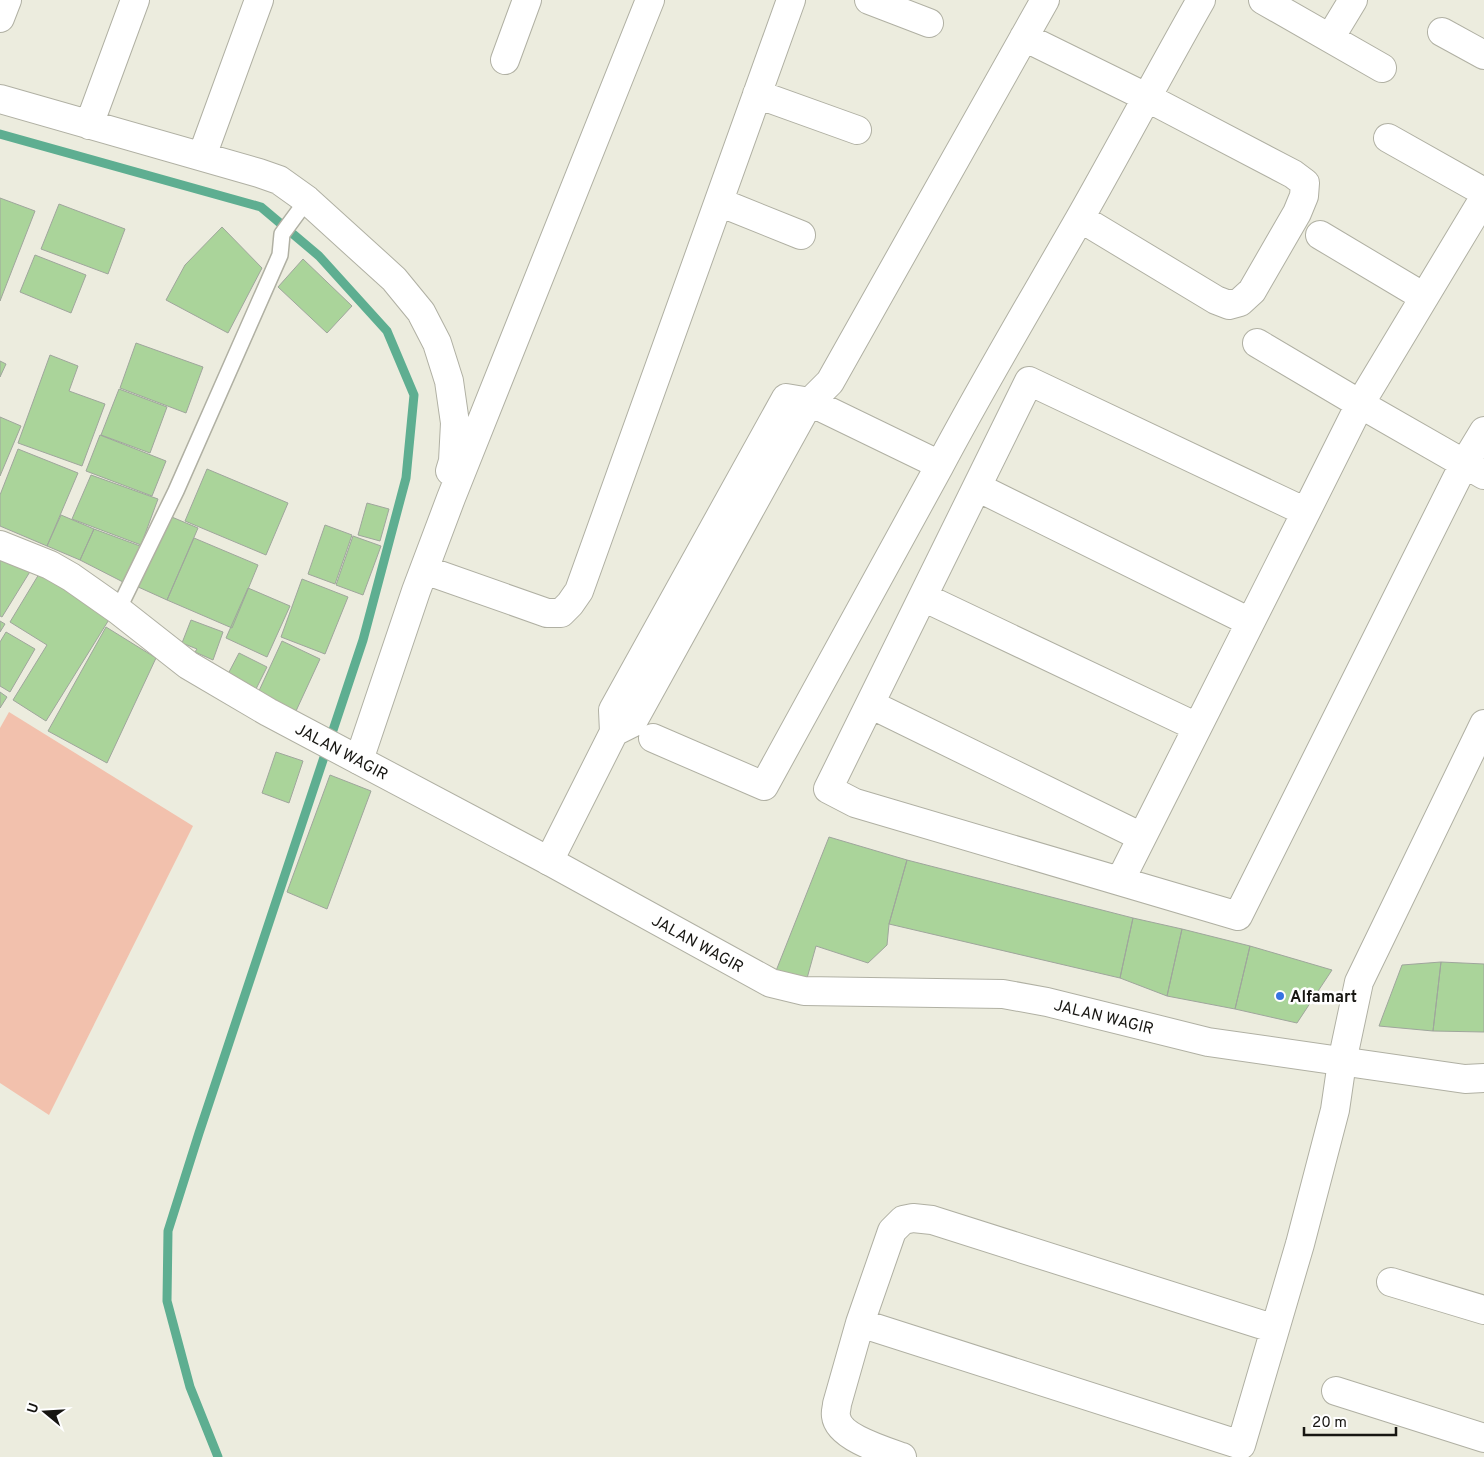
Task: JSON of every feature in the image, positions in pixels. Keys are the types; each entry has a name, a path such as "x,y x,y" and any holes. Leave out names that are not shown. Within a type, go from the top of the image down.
{"street":[{"path":"0,18 6,0"},
{"path":"89,125 135,0"},
{"path":"202,156 259,0"},
{"path":"505,60 527,0"},
{"path":"354,757 476,434 650,0"},
{"path":"420,581 547,613 561,612 570,604 579,591 791,0"},
{"path":"869,0 929,23"},
{"path":"549,861 614,732 632,723 810,402 830,382 1045,0"},
{"path":"653,738 764,786 990,372 1080,218 1201,0"},
{"path":"1263,0 1382,68"},
{"path":"1330,38 1353,0"},
{"path":"1442,32 1484,55"},
{"path":"1024,37 1146,97 1293,174 1305,183 1304,196 1296,213 1252,291 1240,302 1229,305 1216,300 1080,218"},
{"path":"757,94 857,130"},
{"path":"0,99 202,156 279,180 307,200 394,279 421,312 437,343 450,381 456,422 453,461 423,560 420,581"},
{"path":"1388,138 1484,192"},
{"path":"1120,881 1360,404 1484,198"},
{"path":"719,202 801,235"},
{"path":"1320,235 1424,297"},
{"path":"1257,343 1474,470"},
{"path":"1306,512 1030,381 828,789 855,803 1238,916 1474,470 1484,432"},
{"path":"810,402 940,465"},
{"path":"977,486 1250,622"},
{"name":"JALAN WAGIR","path":"0,545 62,572 118,610 188,665 268,712 549,861 771,983 804,992 1003,994 1047,1002 1208,1042 1342,1062 1465,1078 1484,1078"},
{"path":"923,597 1197,727"},
{"path":"870,704 1142,837"},
{"path":"860,1323 1239,1451 1300,1244 1335,1110 1342,1062 1359,982 1484,724"},
{"path":"902,1457 865,1451 839,1425 836,1416 837,1404 860,1323 892,1231 903,1220 914,1218 932,1220 1275,1329"},
{"path":"1391,1282 1484,1310"},
{"path":"1336,1391 1484,1438"}],"lane":[{"path":"118,610 176,491 280,255 282,234 307,200"}],"shaded area":[{"path":"9,712 193,826 49,1115 0,1083 0,728"}],"building":[{"path":"0,198 35,211 0,301"},
{"path":"59,204 125,229 108,274 41,249"},
{"path":"222,227 262,268 228,333 166,300 185,265"},
{"path":"35,255 86,275 71,313 20,292"},
{"path":"303,259 352,306 327,333 278,287"},
{"path":"136,343 203,367 186,413 120,388"},
{"path":"50,355 78,366 69,391 105,404 82,466 18,443"},
{"path":"0,361 6,364 0,377"},
{"path":"119,389 167,407 150,453 101,435"},
{"path":"0,417 21,426 0,476"},
{"path":"100,435 166,461 152,496 86,471"},
{"path":"18,449 78,473 47,546 0,526 0,495"},
{"path":"207,469 288,503 266,555 185,521"},
{"path":"91,475 158,499 141,545 72,519"},
{"path":"367,503 389,509 380,541 358,535"},
{"path":"61,515 94,529 80,560 47,546"},
{"path":"167,515 198,528 167,600 136,586"},
{"path":"325,525 352,535 335,584 308,574"},
{"path":"94,529 140,546 123,582 80,560"},
{"path":"353,536 381,546 363,595 336,585"},
{"path":"194,538 258,565 232,628 167,600"},
{"path":"0,554 31,570 2,617 0,616"},
{"path":"39,574 110,618 46,721 13,700 47,645 10,622"},
{"path":"302,579 348,597 325,654 281,637"},
{"path":"248,588 290,606 267,657 226,638"},
{"path":"191,620 223,632 213,660 195,652 197,649 182,643"},
{"path":"0,621 5,624 0,632"},
{"path":"106,627 156,658 107,763 48,731"},
{"path":"6,632 35,649 10,692 0,686 0,642"},
{"path":"282,641 320,659 296,711 258,693"},
{"path":"239,653 267,667 256,689 228,674"},
{"path":"0,692 7,697 0,708"},
{"path":"276,752 303,761 289,803 262,793"},
{"path":"330,775 371,791 327,909 287,892"},
{"path":"829,837 907,860 889,924 887,945 868,963 816,946 804,989 772,981"},
{"path":"907,860 1133,918 1120,978 889,924"},
{"path":"1133,918 1182,929 1167,996 1120,978"},
{"path":"1182,929 1250,946 1235,1009 1167,996"},
{"path":"1250,946 1332,970 1297,1023 1235,1009"},
{"path":"1441,962 1433,1031 1379,1026 1402,965"},
{"path":"1441,962 1484,964 1484,1032 1433,1031"}],"waterway":[{"path":"0,134 261,207 319,256 387,331 414,395 406,478 363,640 168,1231 167,1301 190,1387 218,1457"}],"place":[{"name":"Alfamart","path":"1280,996"}]}
